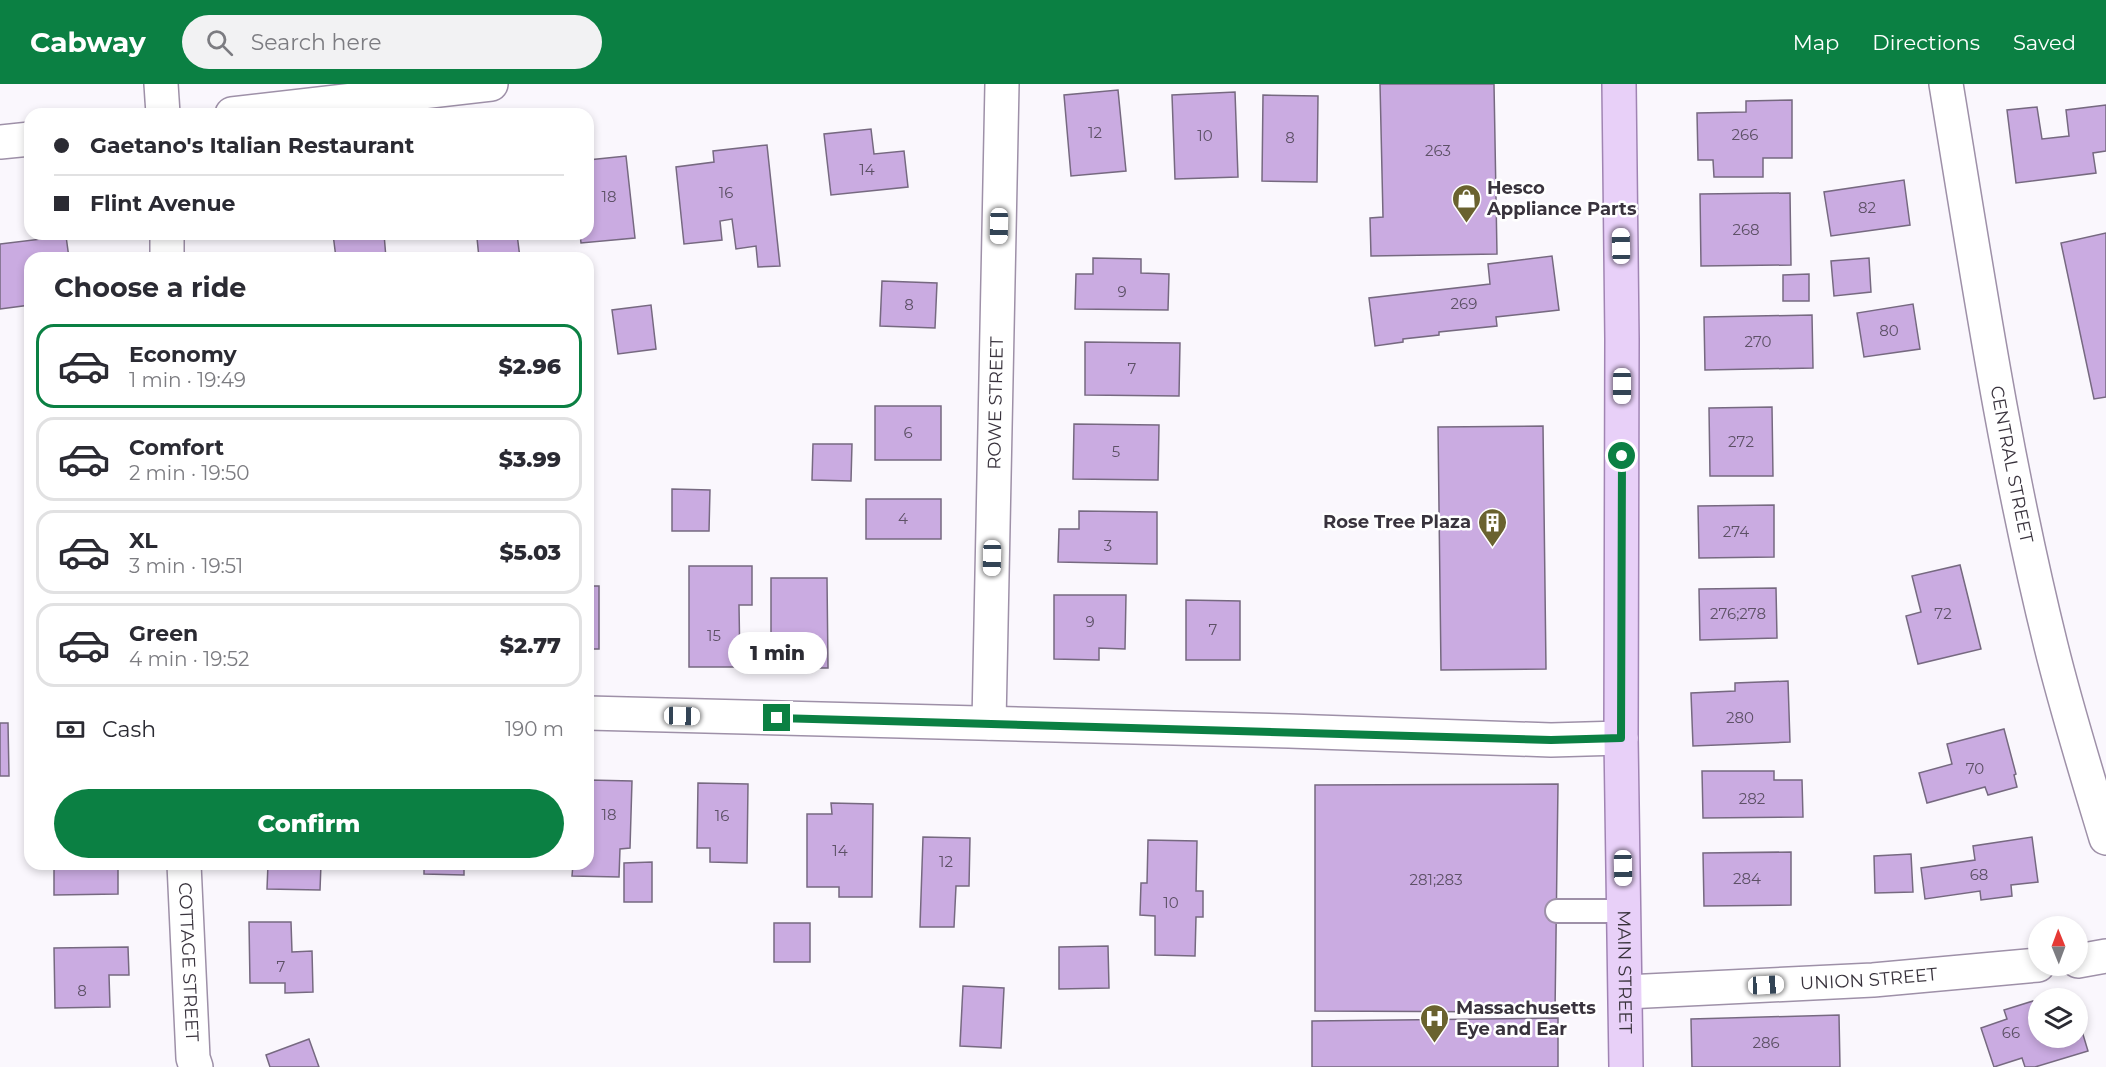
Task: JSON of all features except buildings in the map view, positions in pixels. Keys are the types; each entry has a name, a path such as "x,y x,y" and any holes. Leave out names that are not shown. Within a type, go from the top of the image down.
{"main road":[{"name":"MAIN STREET","path":"1619,84 1622,327 1621,738 1626,1067"}],"street":[{"path":"161,84 163,108"},
{"path":"284,108 491,84"},
{"name":"ROWE STREET","path":"989,723 1002,84"},
{"name":"CENTRAL STREET","path":"1946,84 1996,381 2033,569 2067,708 2106,838"},
{"path":"0,142 24,140"},
{"path":"594,713 1551,740 1621,738"},
{"name":"COTTAGE STREET","path":"184,870 194,1064"},
{"path":"2088,959 2106,956"},
{"name":"UNION STREET","path":"1626,992 1874,980 2028,965"}],"lane":[{"path":"1557,911 1624,911"}],"place":[{"name":"Hesco Appliance Parts","path":"1466,224"},
{"name":"Rose Tree Plaza","path":"1492,548"},
{"name":"Massachusetts Eye and Ear","path":"1435,1044"}],"route":[{"path":"777,718 1551,740 1621,738 1622,456"}]}
